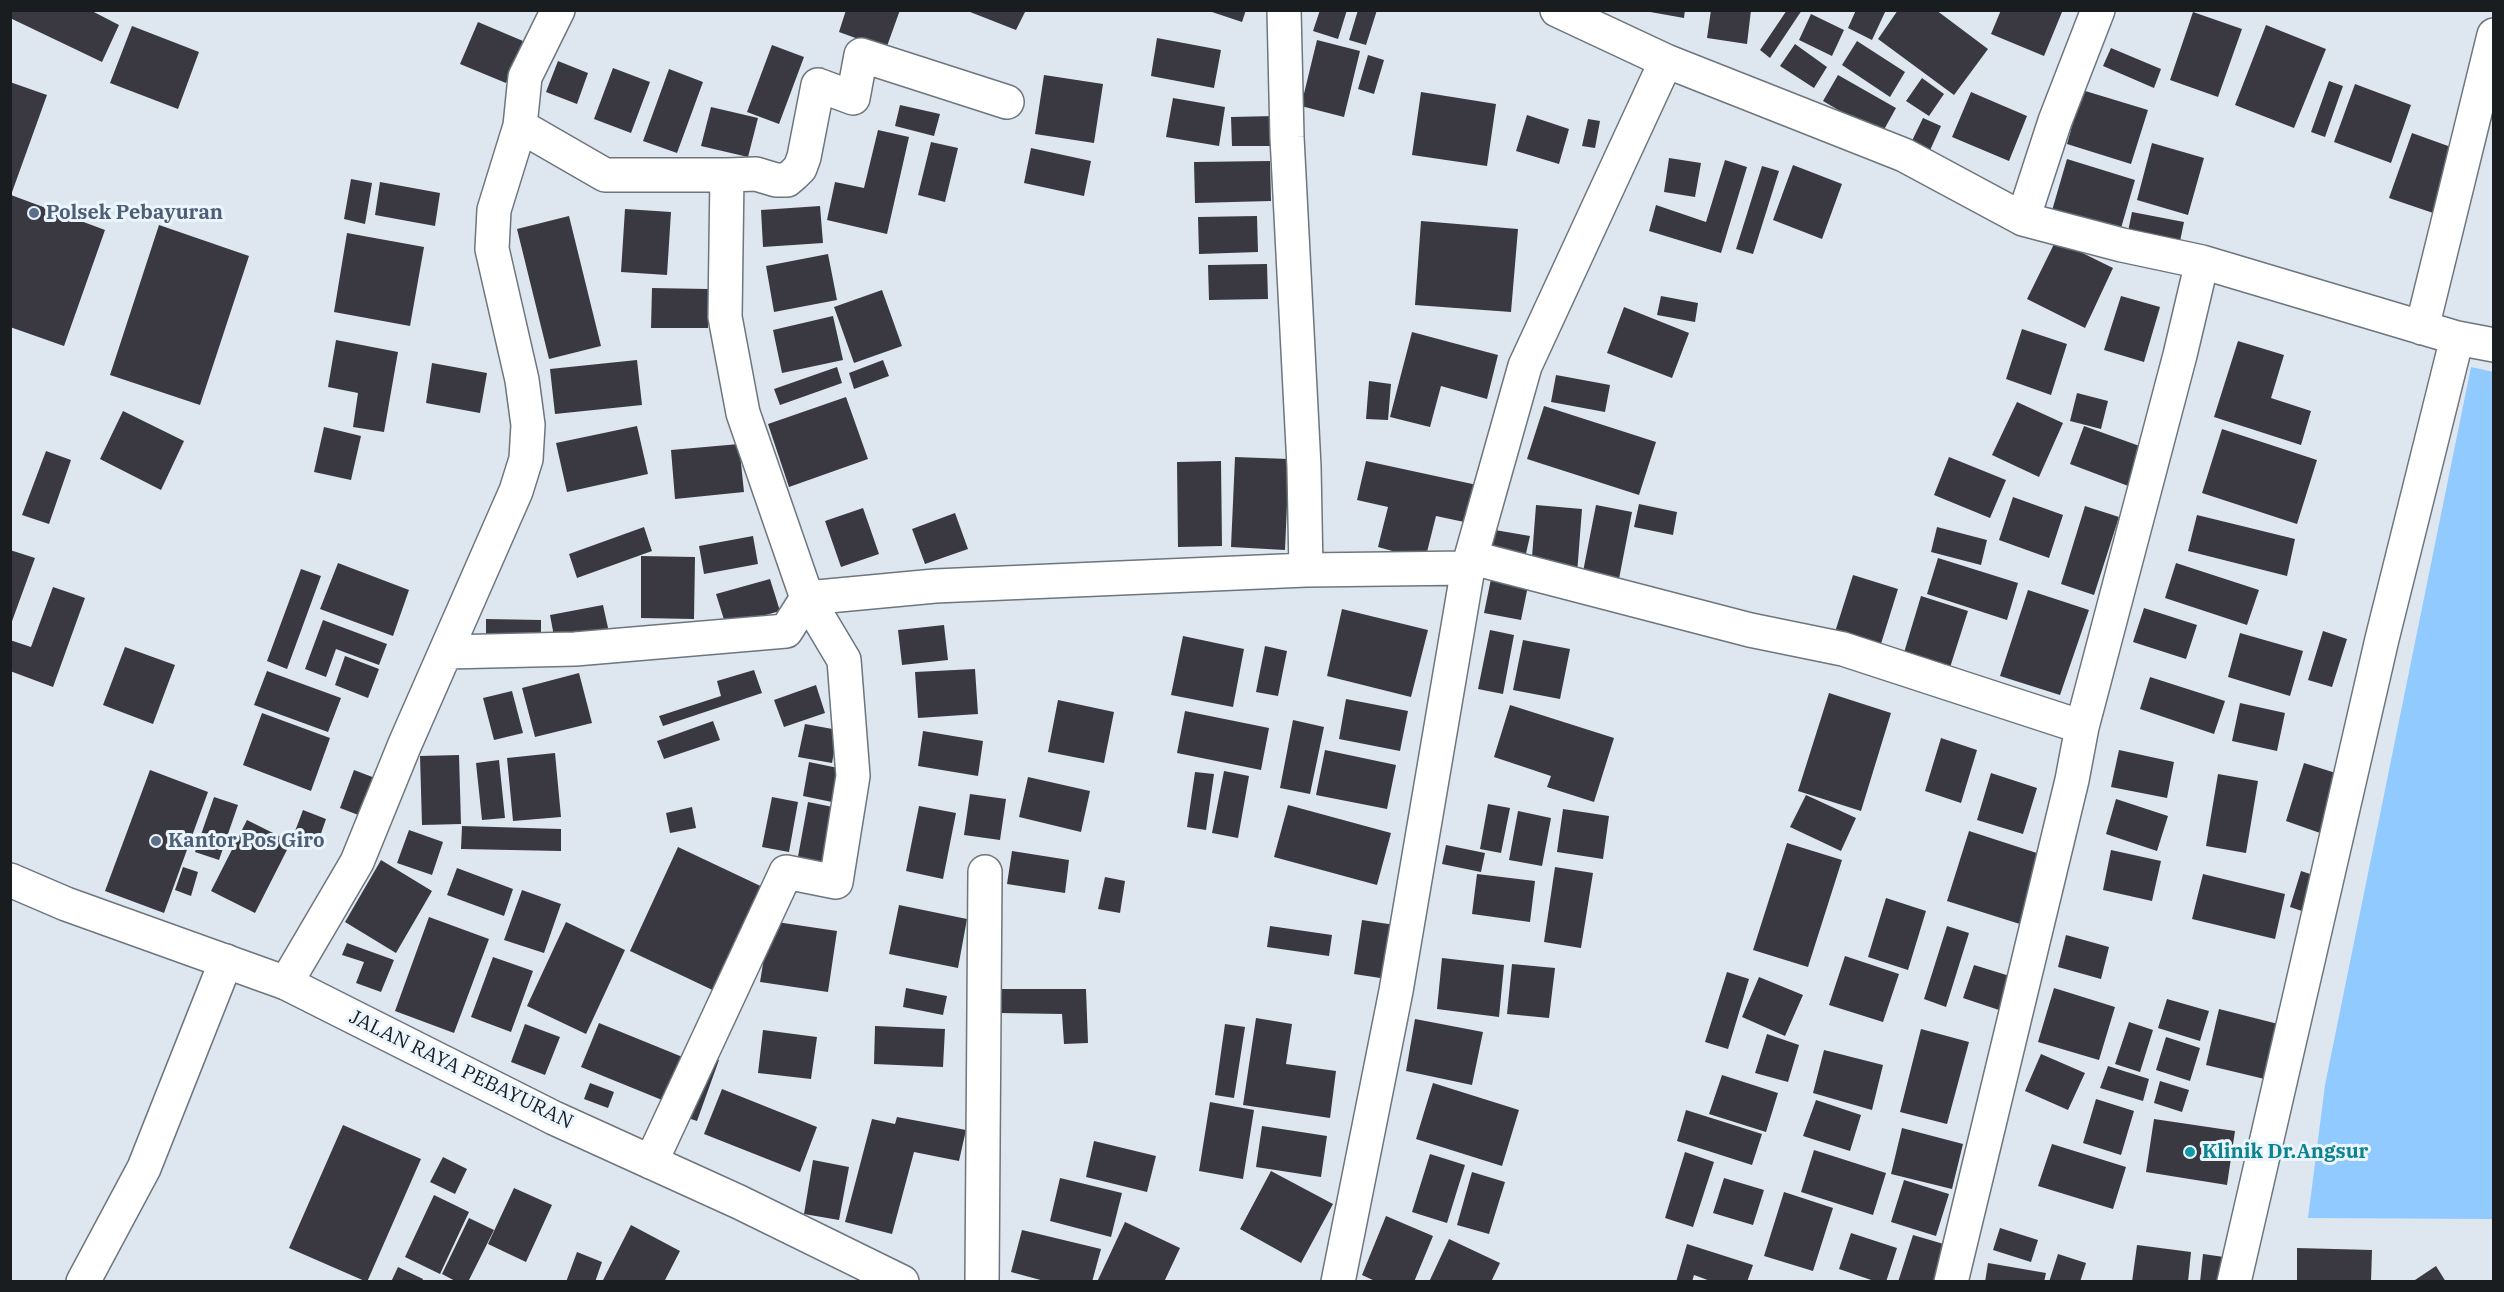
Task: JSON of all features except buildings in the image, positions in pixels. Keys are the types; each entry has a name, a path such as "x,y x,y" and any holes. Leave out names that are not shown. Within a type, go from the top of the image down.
{"street":[{"path":"286,983 357,862 405,744 516,492 526,459 528,425 522,380 492,249 494,210 520,126 525,77 558,10"},
{"path":"1284,10 1287,137 1304,467 1306,570"},
{"path":"1557,10 1666,61 1904,154 2023,219 2121,245 2202,262 2457,338 2493,345"},
{"path":"2023,219 2055,121 2098,10"},
{"path":"2422,328 2493,35"},
{"path":"520,126 605,175 756,174 776,180 787,180 800,168 804,157 818,85 853,98 861,55 1007,102"},
{"path":"1338,1281 1396,991 1429,785 1470,563 1525,366 1666,61"},
{"path":"651,1162 786,872 836,882 853,776 844,660 807,598 753,446 729,346 725,317 727,175"},
{"path":"1951,1281 2072,780 2082,727 2177,367 2202,262"},
{"path":"2234,1281 2382,639 2457,338"},
{"path":"807,598 935,586 1470,563 1750,630 1843,649 2082,727"},
{"path":"447,652 575,649 786,631 807,598"},
{"path":"982,1281 985,872"},
{"name":"JALAN RAYA PEBAYURAN","path":"10,880 66,904 286,983 554,1118 902,1281"},
{"path":"83,1281 144,1168 226,962"}],"shaded area":[{"path":"2471,367 2494,372 2493,1219 2308,1218 2325,1085"}],"place":[{"name":"Polsek Pebayuran","path":"34,213"},
{"name":"Kantor Pos Giro","path":"156,841"},
{"name":"Klinik Dr.Angsur","path":"2190,1152"}]}
